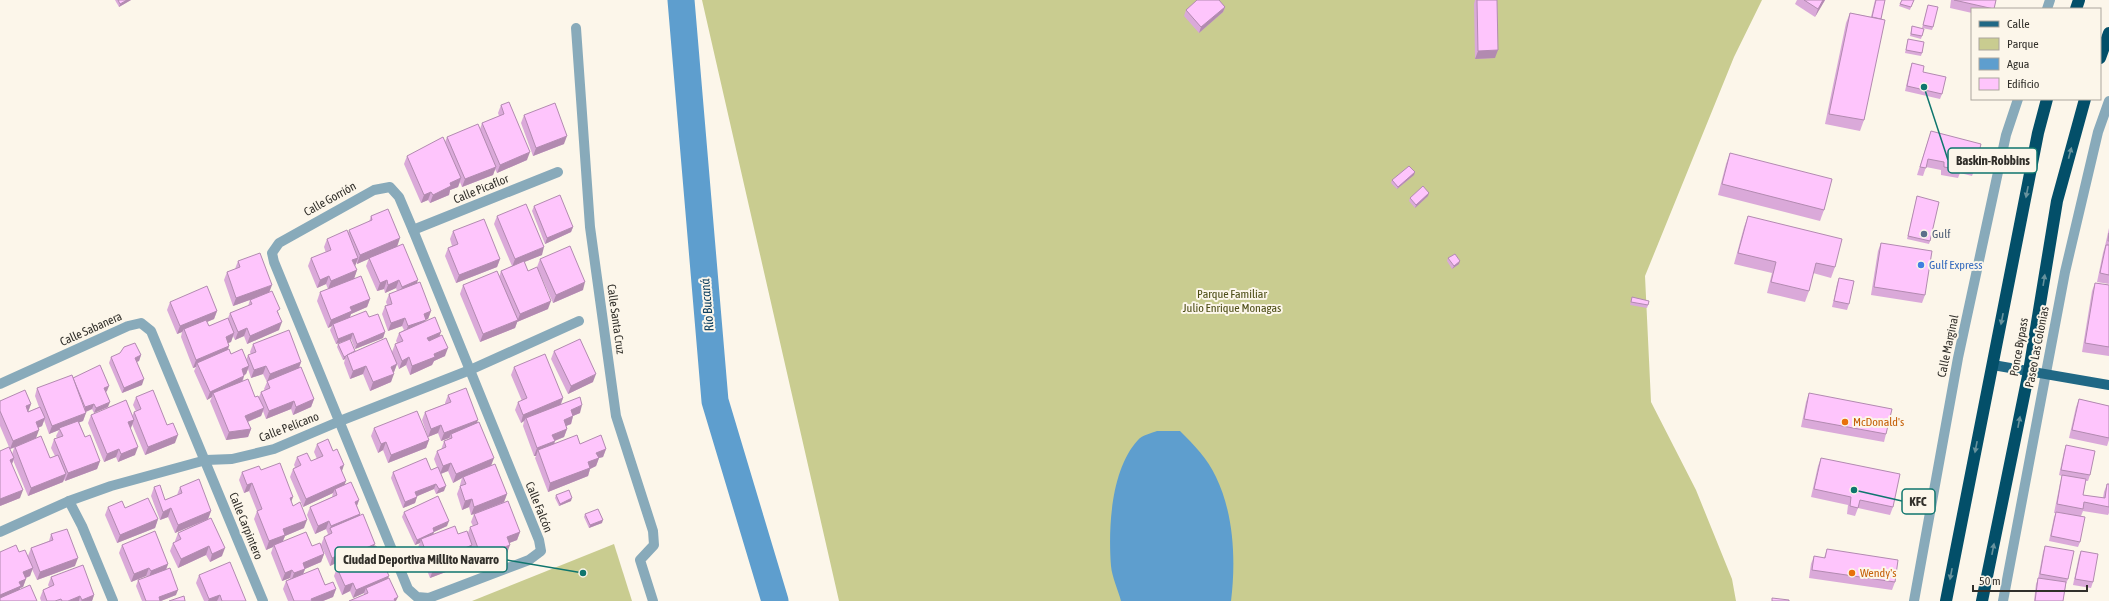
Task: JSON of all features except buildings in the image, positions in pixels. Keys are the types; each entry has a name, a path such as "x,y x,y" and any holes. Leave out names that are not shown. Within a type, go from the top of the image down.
{"highway":[{"path":"2101,55 2109,34"},
{"name":"Ponce Bypass","path":"1946,601 2038,132 2047,100"},
{"name":"Ponce Bypass","path":"1982,601 2029,370 2057,201 2085,100"}],"main road":[{"path":"1992,365 2029,370 2109,385"}],"street":[{"name":"Calle Santa Cruz","path":"576,28 590,227 616,416 653,531 654,545 640,560 653,601"},
{"name":"Calle Marginal","path":"1914,601 1958,358 2006,135 2018,100"},
{"name":"Paseo Las Colonias","path":"2003,601 2065,272 2098,132 2109,101"},
{"name":"Calle Picaflor","path":"413,230 558,172"},
{"name":"Calle Gorrión","path":"340,421 274,262 272,253 279,242 374,190 390,187 399,197 470,370"},
{"name":"Calle Pelícano","path":"0,532 69,501 111,486 206,460 232,459 274,449 340,421 470,370 579,321"},
{"name":"Calle Sabanera","path":"0,384 128,326 141,323 151,331 206,460"},
{"name":"Calle Falcón","path":"340,421 408,589 417,597 429,598 530,560 541,551 539,540 470,370"},
{"name":"Calle Carpintero","path":"206,460 263,601"},
{"path":"69,501 82,526 113,601"}],"green space":[{"name":"Parque Familiar Julio Enrique Monagas","path":"702,0 1762,0 1734,57 1645,276 1651,402 1696,490 1732,579 1736,601 839,601"},
{"path":"614,544 632,601 472,601"}],"water":[{"path":"1157,431 1180,431 1205,458 1213,470 1227,506 1230,522 1233,554 1233,586 1231,601 1121,601 1112,570 1110,551 1113,500 1122,467 1129,452 1144,435"}],"waterway":[{"name":"Río Bucaná","path":"681,0 715,401 775,601"}],"place":[{"name":"Baskin-Robbins","path":"1924,87"},
{"name":"Gulf","path":"1924,234"},
{"name":"Gulf Express","path":"1921,265"},
{"name":"McDonald's","path":"1845,422"},
{"name":"KFC","path":"1854,490"},
{"name":"Ciudad Deportiva Millito Navarro","path":"583,573"},
{"name":"Wendy's","path":"1852,573"}]}
